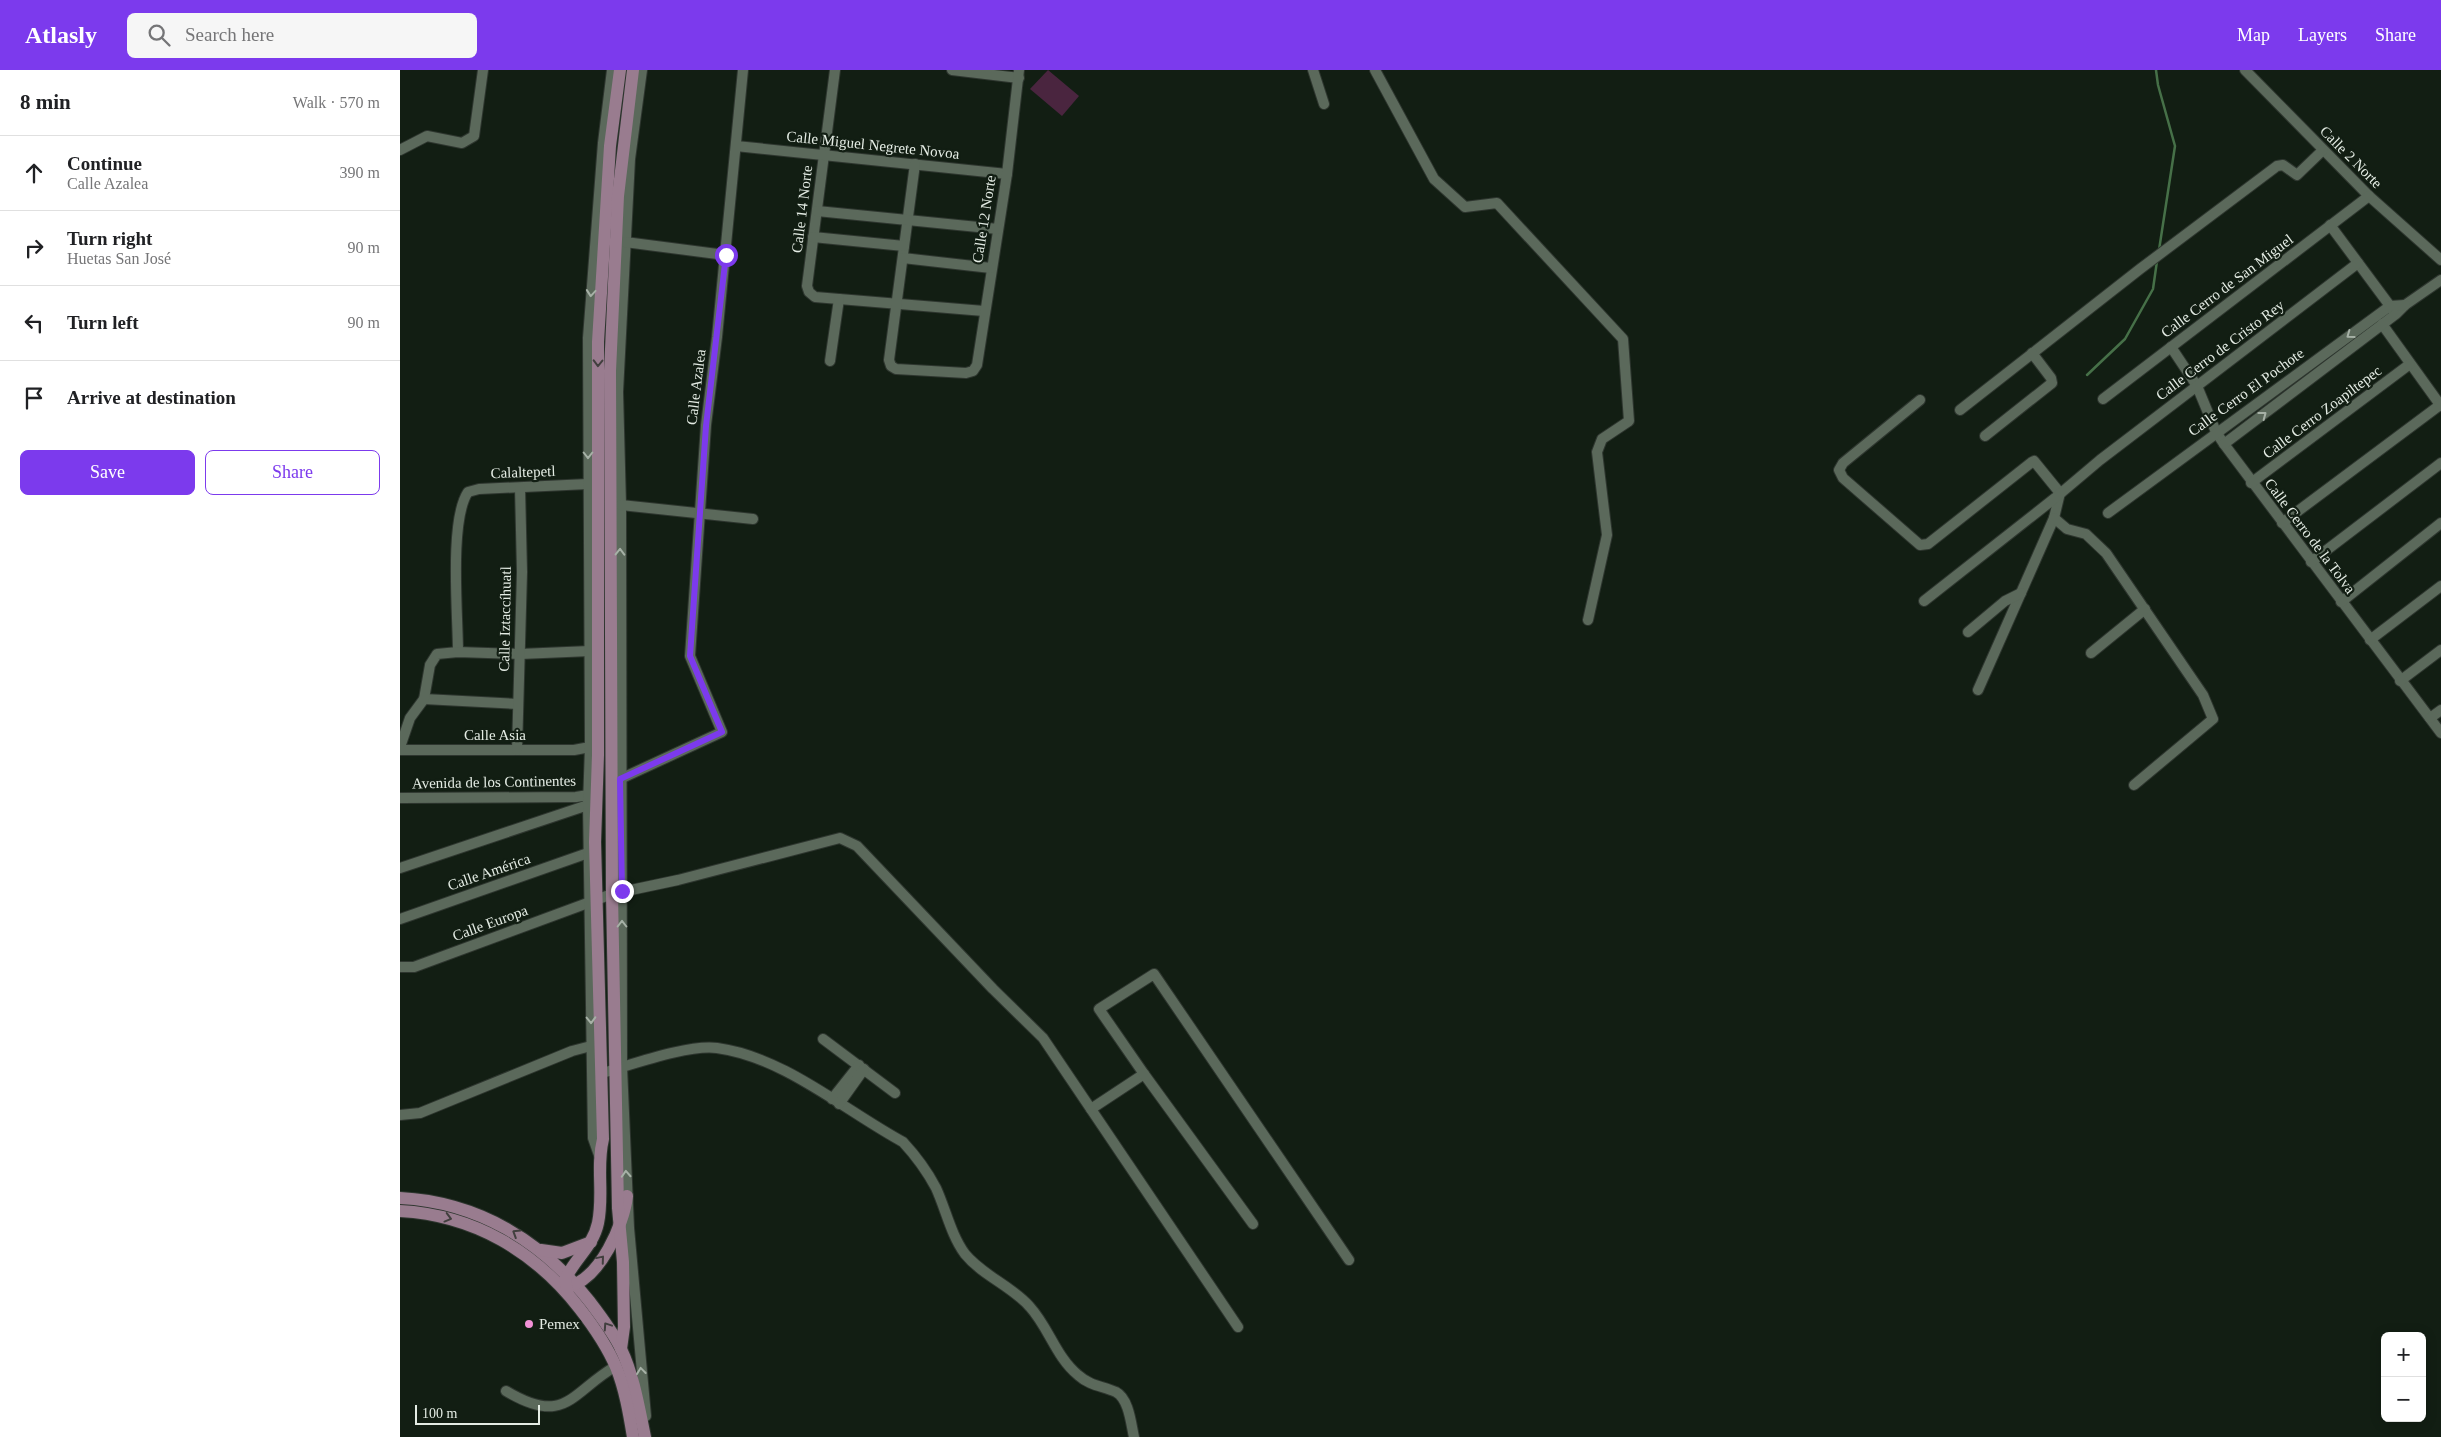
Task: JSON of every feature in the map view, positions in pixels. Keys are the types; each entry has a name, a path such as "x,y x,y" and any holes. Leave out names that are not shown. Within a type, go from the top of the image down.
{"main road":[{"path":"567,1284 591,1242 598,1224 600,1210 599,1155 603,1139 602,1073 593,901 598,342 610,146 620,70"},
{"path":"621,1349 624,1327 623,1262 620,1228 611,344 618,196 633,70"},
{"path":"567,1284 608,1250 620,1228 628,1196"},
{"path":"400,1198 432,1202 474,1212 500,1224 546,1252 562,1253 591,1242"},
{"path":"400,1211 428,1213 482,1229 520,1251 567,1284 616,1366 624,1389 633,1437"},
{"path":"536,1247 567,1284 596,1311 621,1349 630,1371 647,1437"}],"street":[{"path":"400,150 427,136 462,143 474,136 483,70"},
{"path":"599,1155 593,1138 591,1046 593,901 588,853 590,651 588,338 603,143 612,70"},
{"path":"617,893 620,779 621,505 618,382 624,242 630,159 642,70"},
{"name":"Calle Azalea","path":"620,779 722,732 690,656 699,514 743,70"},
{"name":"Calle 14 Norte","path":"835,70 807,286 809,292 815,297 839,299"},
{"path":"952,70 1019,74"},
{"path":"1313,70 1324,104"},
{"path":"1375,70 1434,179 1464,206 1497,203 1623,338 1629,421 1602,439 1597,452 1607,535 1588,620"},
{"name":"Calle 2 Norte","path":"2245,70 2369,196 2441,260"},
{"name":"Calle 12 Norte","path":"897,304 889,360 891,366 896,369 966,373 973,371 976,365 1007,174 1019,74"},
{"name":"Calle Miguel Negrete Novoa","path":"736,146 1007,174"},
{"path":"1960,410 2140,269 2279,165 2283,165 2297,175 2323,150"},
{"path":"897,304 916,164"},
{"name":"Calle Cerro de San Miguel","path":"2103,400 2369,196"},
{"path":"817,211 998,229"},
{"path":"2330,225 2393,310"},
{"path":"814,237 904,246"},
{"path":"624,242 726,255"},
{"path":"903,258 991,268"},
{"name":"Calle Cerro de Cristo Rey","path":"1924,601 2100,460 2358,263"},
{"name":"Calle Cerro El Pochote","path":"2108,513 2216,432 2393,310 2405,305 2441,280"},
{"path":"830,361 839,299 984,311"},
{"name":"Calle Cerro El Pochote","path":"2224,444 2382,324 2393,310"},
{"path":"2282,523 2441,405 2382,324"},
{"name":"Calle Cerro de la Tolva","path":"2171,347 2197,386 2216,432 2251,483 2441,733"},
{"path":"1985,436 2052,383 2051,378 2032,353"},
{"name":"Calle Cerro Zoapiltepec","path":"2251,483 2410,364"},
{"path":"1920,400 1843,463 1839,470 1843,478 1915,542 1924,546 1928,544 2034,461 2040,465 2060,493 2054,518 1978,690"},
{"path":"2311,562 2441,463"},
{"name":"Calaltepetl","path":"458,652 457,533 464,498 468,492 479,489 588,484"},
{"name":"Calle Iztaccíhuatl","path":"517,750 522,572 520,488"},
{"path":"621,505 753,519"},
{"path":"2054,518 2067,529 2086,534 2106,553 2203,695 2213,719 2134,785"},
{"path":"2341,602 2441,523"},
{"path":"2370,640 2441,586"},
{"path":"1968,632 2005,601 2021,593"},
{"path":"2091,653 2144,609"},
{"path":"2400,681 2441,650"},
{"path":"400,748 410,718 424,699 430,665 437,654 458,652 520,654 590,651"},
{"path":"424,699 518,704"},
{"path":"2430,718 2441,710"},
{"name":"Calle Asia","path":"400,748 574,750 590,747"},
{"name":"Avenida de los Continentes","path":"400,798 576,798 588,800"},
{"name":"Avenida de los Continentes","path":"400,868 588,800"},
{"name":"Calle Europa","path":"400,967 414,967 617,893 678,880 840,838 857,846 993,989 1043,1038 1238,1327"},
{"name":"Calle América","path":"400,919 588,853"},
{"path":"1253,1224 1099,1009 1154,974 1349,1260"},
{"path":"823,1039 895,1093"},
{"path":"400,1114 420,1113 572,1051 591,1046"},
{"path":"602,1073 674,1053 716,1048 768,1061 903,1142 918,1159 935,1188 958,1243 966,1255 1031,1307 1059,1353 1079,1376 1094,1386 1118,1393 1127,1405 1134,1437"},
{"path":"836,1102 861,1067"},
{"path":"618,1068 638,1348 647,1437"},
{"path":"1091,1108 1144,1074"},
{"path":"506,1391 531,1403 548,1406 568,1403 616,1366"}],"shaded area":[{"path":"1048,70 1079,96 1062,116 1030,89"}],"waterway":[{"path":"2156,70 2158,85 2175,146 2159,250"},
{"path":"2087,375 2125,339 2153,289 2157,261"}],"place":[{"name":"Pemex","path":"529,1324"}],"route":[{"path":"622,891 620,779 722,732 690,656 706,426 718,338 726,255"}]}
